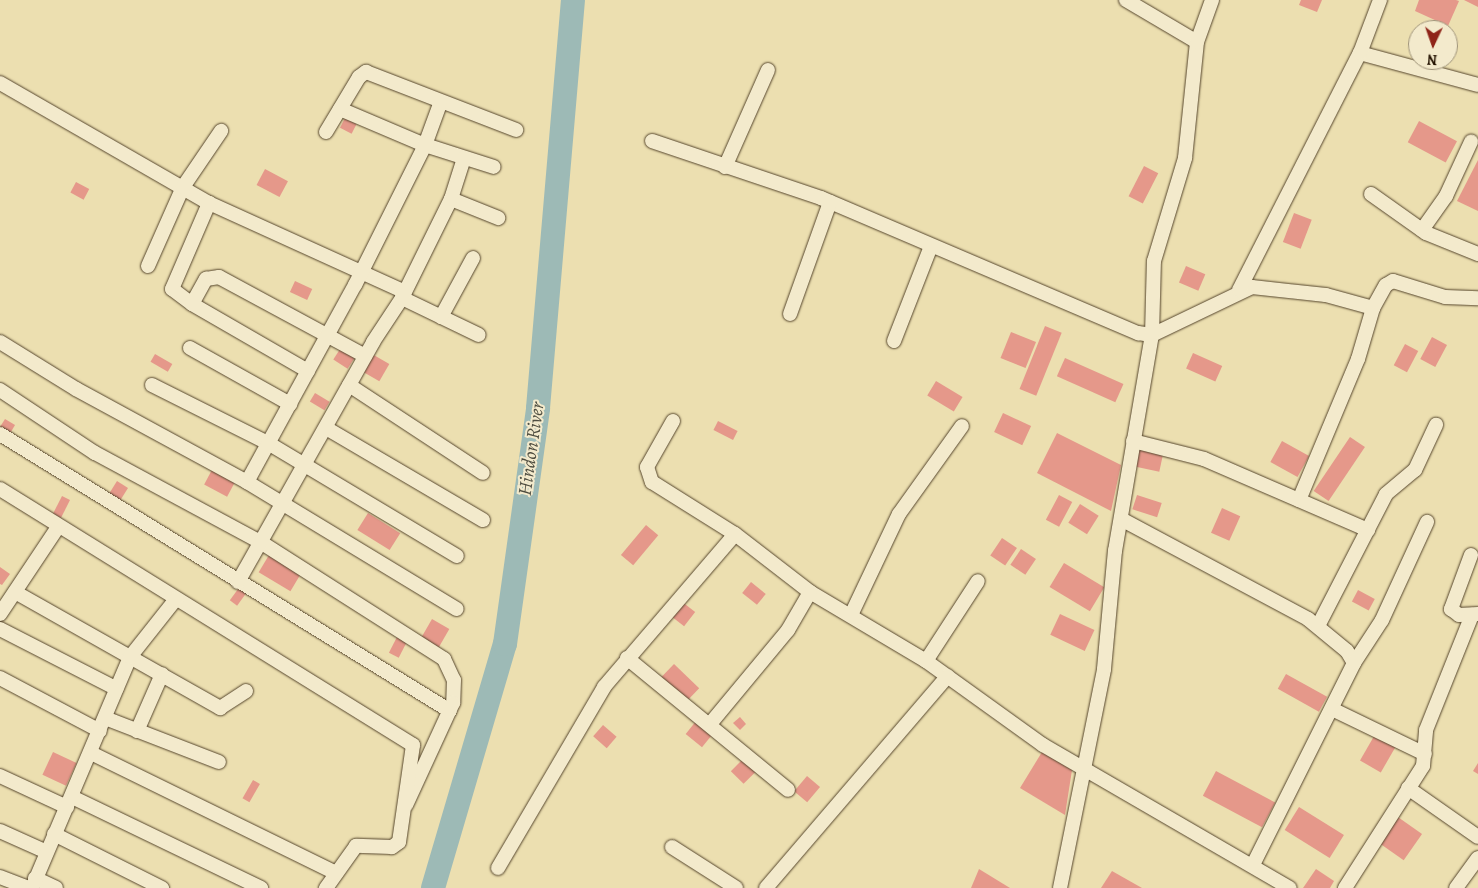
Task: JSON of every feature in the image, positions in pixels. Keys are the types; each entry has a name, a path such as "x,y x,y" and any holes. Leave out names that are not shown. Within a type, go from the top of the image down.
{"street":[{"path":"1126,0 1197,42"},
{"path":"1060,888 1086,772 1104,669 1121,519 1152,335 1151,279 1185,158 1197,42 1212,0"},
{"path":"1239,290 1360,53 1380,0"},
{"path":"1360,53 1478,85"},
{"path":"725,167 768,70"},
{"path":"326,132 366,72 440,104 516,130"},
{"path":"0,83 209,202 362,272 441,317 479,336"},
{"path":"247,482 362,272 425,145 440,104"},
{"path":"340,109 425,145 494,167"},
{"path":"148,266 183,187 221,131"},
{"path":"652,141 830,202 1016,284 1152,335 1239,290 1268,288 1326,295 1373,308"},
{"path":"1422,230 1446,196 1471,142"},
{"path":"238,582 262,543 365,356 404,295 451,199 464,158"},
{"path":"1371,194 1422,230 1478,254"},
{"path":"451,199 498,218"},
{"path":"209,202 172,289 192,304 308,371"},
{"path":"790,314 830,202"},
{"path":"894,341 931,246"},
{"path":"441,317 473,258"},
{"path":"192,304 206,279 214,275 365,356"},
{"path":"1298,500 1358,359 1373,308 1393,281 1444,297 1478,298"},
{"path":"1,344 76,389 247,482 457,609"},
{"path":"190,348 290,404"},
{"path":"152,385 268,443 304,468 457,556"},
{"path":"349,385 483,473"},
{"path":"0,390 95,453 262,543 444,659 454,680 450,711 404,808"},
{"path":"673,421 647,468 648,477 735,534 810,592 926,661 1086,772 1253,865 1290,888"},
{"path":"1318,626 1392,486 1415,470 1436,425"},
{"path":"851,615 899,514 962,426"},
{"path":"326,428 483,520"},
{"path":"0,434 450,711"},
{"path":"1133,441 1204,459 1368,530"},
{"path":"0,489 58,527 88,540 176,599 408,740 414,752 406,776 399,842 392,847 356,846 326,888"},
{"path":"1121,519 1318,626 1347,651 1354,663"},
{"path":"1253,865 1334,710 1354,663 1382,620 1427,522"},
{"path":"0,614 58,527"},
{"path":"498,868 604,687 735,534"},
{"path":"1345,888 1408,788 1426,754 1426,730 1475,614 1459,615 1451,609 1472,555"},
{"path":"926,661 978,581"},
{"path":"15,592 220,708 246,691"},
{"path":"710,724 788,630 810,592"},
{"path":"32,885 70,802 130,657 176,599"},
{"path":"0,628 117,689"},
{"path":"627,658 710,724 788,790"},
{"path":"137,731 162,674"},
{"path":"766,888 948,676"},
{"path":"0,678 102,725 137,731 219,762"},
{"path":"1334,710 1426,754"},
{"path":"91,753 336,874"},
{"path":"0,776 70,802 262,888"},
{"path":"1408,788 1478,837"},
{"path":"0,831 47,852"},
{"path":"54,834 162,888"},
{"path":"672,847 736,888"},
{"path":"1456,888 1478,858"},
{"path":"0,877 32,885 56,888"}],"building":[{"path":"1301,0 1322,0 1317,12 1299,5"},
{"path":"1419,0 1459,1 1451,20 1435,20 1415,11"},
{"path":"1464,0 1478,0 1478,7"},
{"path":"345,118 357,124 352,134 340,128"},
{"path":"1419,121 1457,141 1446,162 1408,142"},
{"path":"1478,160 1478,211 1457,201"},
{"path":"1144,166 1158,173 1143,204 1129,196"},
{"path":"265,169 288,181 280,197 257,185"},
{"path":"76,182 89,189 84,200 70,193"},
{"path":"1294,213 1312,220 1301,249 1283,242"},
{"path":"1186,266 1205,274 1198,291 1179,283"},
{"path":"295,281 312,289 307,300 290,292"},
{"path":"1045,326 1062,333 1036,396 1020,389"},
{"path":"1011,332 1036,342 1026,368 1001,358"},
{"path":"1432,337 1447,345 1435,367 1420,359"},
{"path":"1405,344 1418,351 1407,372 1394,365"},
{"path":"342,346 356,355 348,369 333,359"},
{"path":"1193,353 1222,366 1215,382 1186,369"},
{"path":"155,354 172,364 168,372 150,362"},
{"path":"372,354 389,364 379,381 362,371"},
{"path":"1065,358 1123,384 1115,402 1057,376"},
{"path":"936,381 963,397 954,412 927,396"},
{"path":"315,393 330,402 324,410 310,402"},
{"path":"1003,413 1031,426 1022,445 994,432"},
{"path":"5,419 15,425 8,437 0,427"},
{"path":"718,421 738,431 733,440 713,430"},
{"path":"1057,433 1121,465 1111,511 1037,473"},
{"path":"1350,437 1365,447 1329,501 1314,491"},
{"path":"1282,441 1309,456 1297,477 1270,462"},
{"path":"1139,447 1163,452 1159,472 1135,467"},
{"path":"214,466 237,478 227,497 204,485"},
{"path":"117,481 128,488 116,507 105,500"},
{"path":"1059,495 1072,502 1059,527 1046,520"},
{"path":"1137,495 1162,503 1157,517 1132,509"},
{"path":"62,496 70,500 61,518 53,514"},
{"path":"1080,504 1099,516 1087,534 1068,523"},
{"path":"1222,508 1240,516 1229,541 1211,533"},
{"path":"368,513 400,533 390,550 357,530"},
{"path":"646,525 658,535 633,565 621,555"},
{"path":"1002,538 1017,548 1005,565 990,555"},
{"path":"1021,549 1036,559 1025,575 1010,565"},
{"path":"269,555 301,574 290,591 259,572"},
{"path":"1064,563 1104,587 1090,611 1050,587"},
{"path":"0,567 10,574 2,585 0,584"},
{"path":"751,582 766,594 757,605 742,593"},
{"path":"241,585 248,590 237,606 230,600"},
{"path":"1358,590 1375,599 1369,610 1352,601"},
{"path":"681,601 695,612 684,626 670,615"},
{"path":"1060,614 1094,630 1085,651 1050,635"},
{"path":"432,619 449,629 439,647 422,637"},
{"path":"398,635 408,640 399,658 389,653"},
{"path":"674,664 699,688 687,701 661,677"},
{"path":"1286,674 1327,697 1319,712 1278,689"},
{"path":"740,717 746,724 740,730 733,723"},
{"path":"697,720 713,733 702,747 686,734"},
{"path":"603,725 617,737 607,748 593,736"},
{"path":"1377,731 1398,743 1381,772 1360,760"},
{"path":"53,752 77,763 66,786 42,775"},
{"path":"1042,752 1072,770 1065,815 1020,788"},
{"path":"745,757 758,770 744,784 731,771"},
{"path":"1478,763 1478,774 1473,771"},
{"path":"1216,771 1275,802 1262,827 1203,796"},
{"path":"807,776 820,787 807,802 794,791"},
{"path":"253,780 260,784 249,802 242,798"},
{"path":"1299,807 1344,835 1330,858 1285,830"},
{"path":"1395,815 1422,834 1404,860 1377,841"},
{"path":"979,869 1010,888 971,888"},
{"path":"1316,869 1334,881 1330,888 1303,888"},
{"path":"1112,871 1142,888 1101,888"}],"waterway":[{"name":"Hindon River","path":"433,888 505,644 538,408 573,0"}]}
